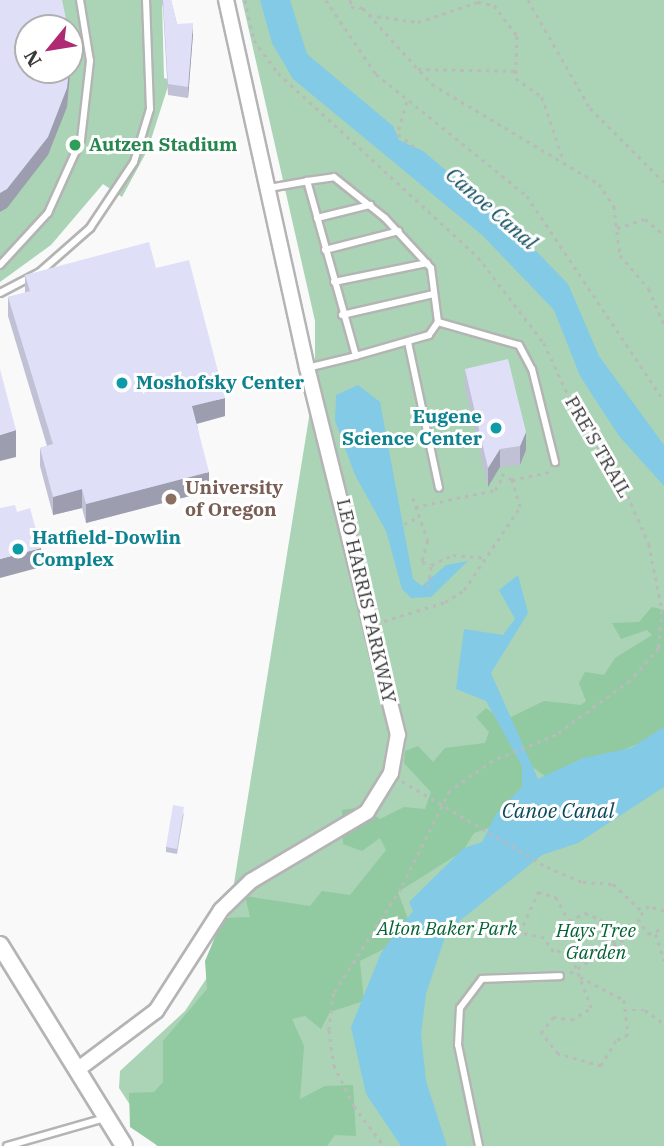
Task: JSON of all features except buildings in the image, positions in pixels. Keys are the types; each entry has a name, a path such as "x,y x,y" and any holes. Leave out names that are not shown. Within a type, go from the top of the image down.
{"main road":[{"path":"0,945 124,1145"}],"street":[{"name":"LEO HARRIS PARKWAY","path":"77,1070 156,1011 221,910 251,880 367,812 391,773 398,735 374,623 307,368 226,0"}],"lane":[{"path":"0,265 48,212 81,140 90,61 80,0"},
{"path":"0,293 40,272 90,228 134,162 150,109 146,0"},
{"path":"269,188 334,177 399,231 427,263 434,294 438,322 429,335 307,368"},
{"path":"307,181 342,315 356,356"},
{"path":"317,218 370,205"},
{"path":"325,250 399,231"},
{"path":"334,282 427,263"},
{"path":"342,315 434,294"},
{"path":"438,322 519,345 532,369 555,462"},
{"path":"408,342 439,488"},
{"path":"479,1146 458,1045 460,1008 482,979 560,976"},
{"path":"7,1146 106,1117"}],"path":[{"name":"PRE'S TRAIL","path":"245,0 254,40 278,73 478,257 544,343 579,418 621,480 658,580 659,648 630,681 556,734 493,761 450,791 439,808 401,889 334,993 329,1014 342,1087 384,1146"},
{"path":"326,0 360,55 407,102 527,196 664,401"},
{"path":"351,0 351,7 369,15 418,22 484,2 505,16 517,36 516,78 542,97 563,160"},
{"path":"528,0 590,108 664,182"},
{"path":"369,15 418,69 537,152 563,160 610,196 620,255 649,289 664,324"},
{"path":"418,69 518,71"},
{"path":"407,102 398,134 417,149"},
{"path":"617,228 645,219 664,234"},
{"path":"497,472 512,480 556,471 555,462"},
{"path":"415,507 495,490 503,475"},
{"path":"374,623 457,597 520,507 512,480"},
{"path":"413,498 415,519 428,541 422,562 431,565 453,555 485,558"},
{"path":"404,524 415,519"},
{"path":"428,587 431,565"},
{"path":"391,773 439,808 547,867 583,882 613,884 641,910 664,911"},
{"path":"580,977 604,995 622,997 628,1035 616,1041 601,1066 558,1054 542,1027 553,1017 571,1020 589,1011 569,950 553,952 544,938 525,939 520,933 538,892 556,897 569,921 585,913 600,919 616,946"},
{"path":"640,929 641,910"},
{"path":"656,934 664,928"},
{"path":"640,929 656,934"},
{"path":"560,976 578,971 640,929"},
{"path":"656,934 664,961"},
{"path":"624,1010 645,1010 664,1024"}],"green space":[{"name":"Autzen Stadium","path":"0,0 162,0 164,78 170,80 148,149 122,197 103,184 51,245 0,282"},
{"name":"Alton Baker Park","path":"242,0 664,0 664,1146 157,1146 119,1088 120,1071 185,1011 212,970 226,933 315,380 315,321"},
{"path":"652,607 664,610 664,733 550,780 534,768 527,771 520,794 494,826 474,833 463,851 398,892 409,922 386,948 360,961 364,1001 330,1012 321,1029 305,1016 292,1019 304,1046 300,1099 325,1086 353,1085 356,1136 335,1135 327,1146 158,1146 130,1127 129,1093 154,1092 163,1082 163,1041 207,989 205,961 223,918 250,917 245,896 310,906 322,891 350,895 386,850 380,838 362,851 343,844 342,810 363,807 380,819 404,807 425,809 431,792 404,763 405,751 418,746 433,762 445,748 485,743 489,732 476,717 486,708 503,721 544,701 581,705 586,701 579,683 585,672 604,675 615,658 652,635 647,630 621,639 612,623 639,622"}],"water":[{"name":"Canoe Canal","path":"260,0 290,0 307,54 393,126 399,140 423,151 512,226 568,284 599,356 664,445 664,486 619,436 580,376 554,310 482,235 293,79 272,43"},
{"path":"358,385 380,402 413,579 422,586 446,565 468,561 431,597 411,598 402,589 386,531 355,475 335,421 336,395"},
{"name":"Canoe Canal","path":"518,575 528,613 491,673 538,779 583,758 631,748 664,727 664,787 578,843 542,855 447,931 426,994 421,1034 426,1081 447,1146 401,1146 366,1094 351,1027 381,953 413,911 409,902 464,848 482,842 496,814 522,787 522,766 486,701 456,689 464,629 503,635 515,619 499,590"}],"place":[{"name":"Autzen Stadium","path":"75,145"},
{"name":"Moshofsky Center","path":"122,383"},
{"name":"Eugene Science Center","path":"496,428"},
{"name":"University of Oregon","path":"171,499"},
{"name":"Hatfield-Dowlin Complex","path":"18,549"}],"park label":[{"name":"Hays Tree Garden","path":"596,942"}]}
